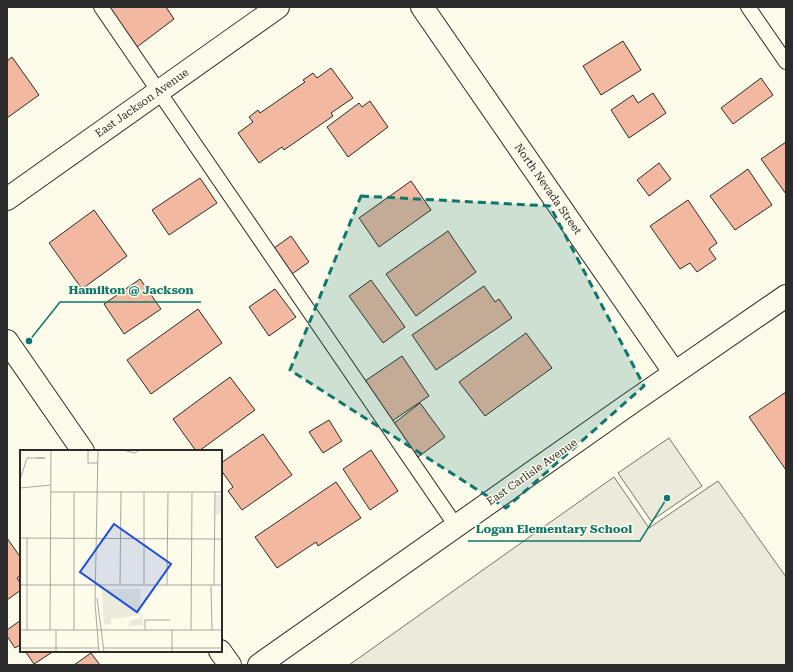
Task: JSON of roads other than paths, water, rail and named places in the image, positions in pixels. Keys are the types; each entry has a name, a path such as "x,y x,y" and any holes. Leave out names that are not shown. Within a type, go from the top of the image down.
{"street":[{"name":"East Jackson Avenue","path":"7,198 278,7"},
{"name":"North Nevada Street","path":"422,7 674,372"},
{"name":"East Carlisle Avenue","path":"259,665 674,372 786,296"},
{"path":"7,341 81,450"},
{"path":"221,652 230,665"}],"lane":[{"path":"101,7 456,526"},
{"path":"748,7 786,62"}],"place":[{"name":"Hamilton @ Jackson","path":"29,341"},
{"name":"Logan Elementary School","path":"667,498"}]}
